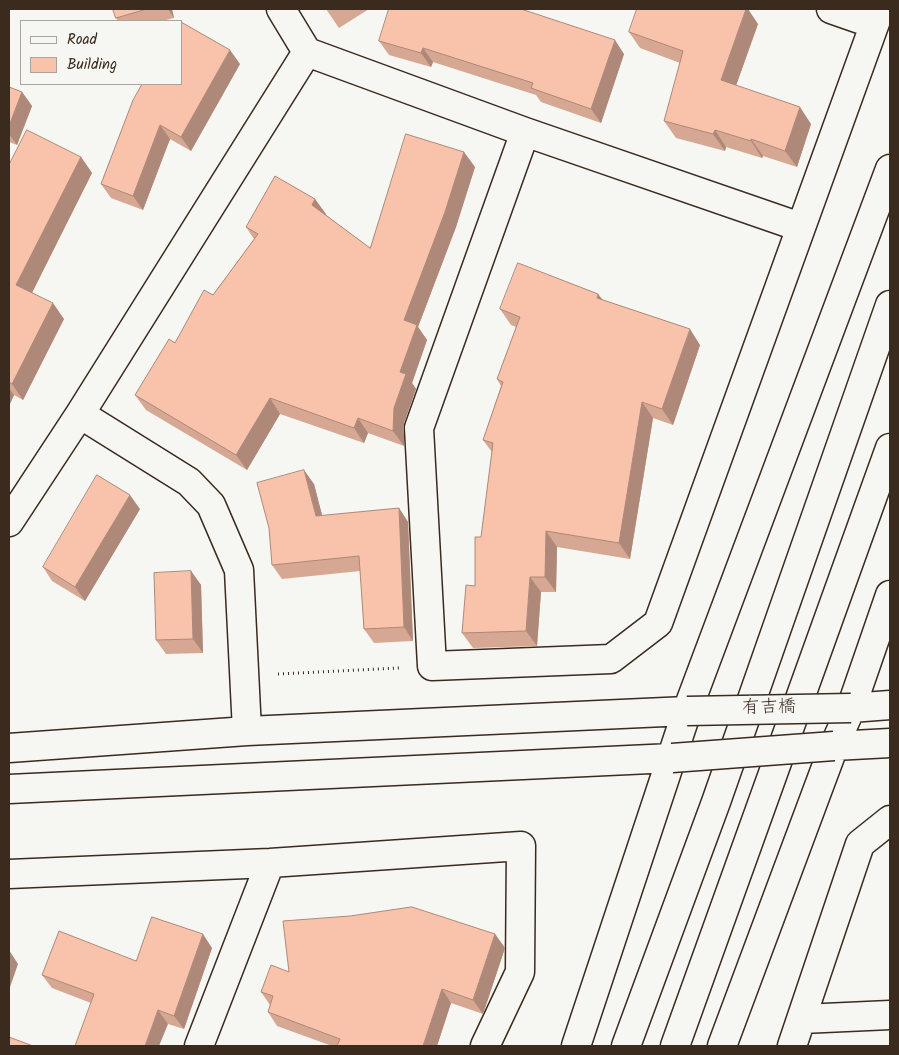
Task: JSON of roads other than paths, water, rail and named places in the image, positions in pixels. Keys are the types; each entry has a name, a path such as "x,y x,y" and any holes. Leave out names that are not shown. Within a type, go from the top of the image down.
{"street":[{"path":"281,9 307,52 525,132 800,227"},
{"path":"525,132 419,428 432,666 611,660 658,623 877,16 831,9"},
{"path":"9,522 80,414 307,52"},
{"path":"576,1046 687,711 890,169"},
{"path":"626,1046 716,802 890,305"},
{"path":"80,414 190,482 211,505 239,570 247,731"},
{"path":"675,1046 890,448"},
{"path":"722,1046 834,746 851,708 890,595"},
{"name":"有吉橋","path":"9,748 247,731 687,711 851,708 890,705"},
{"path":"9,788 672,758 890,743"},
{"path":"792,1046 860,844 890,820"},
{"path":"9,874 270,863 521,846 520,972 485,1046"},
{"path":"199,1046 270,863"},
{"path":"802,1020 890,1015"}]}
